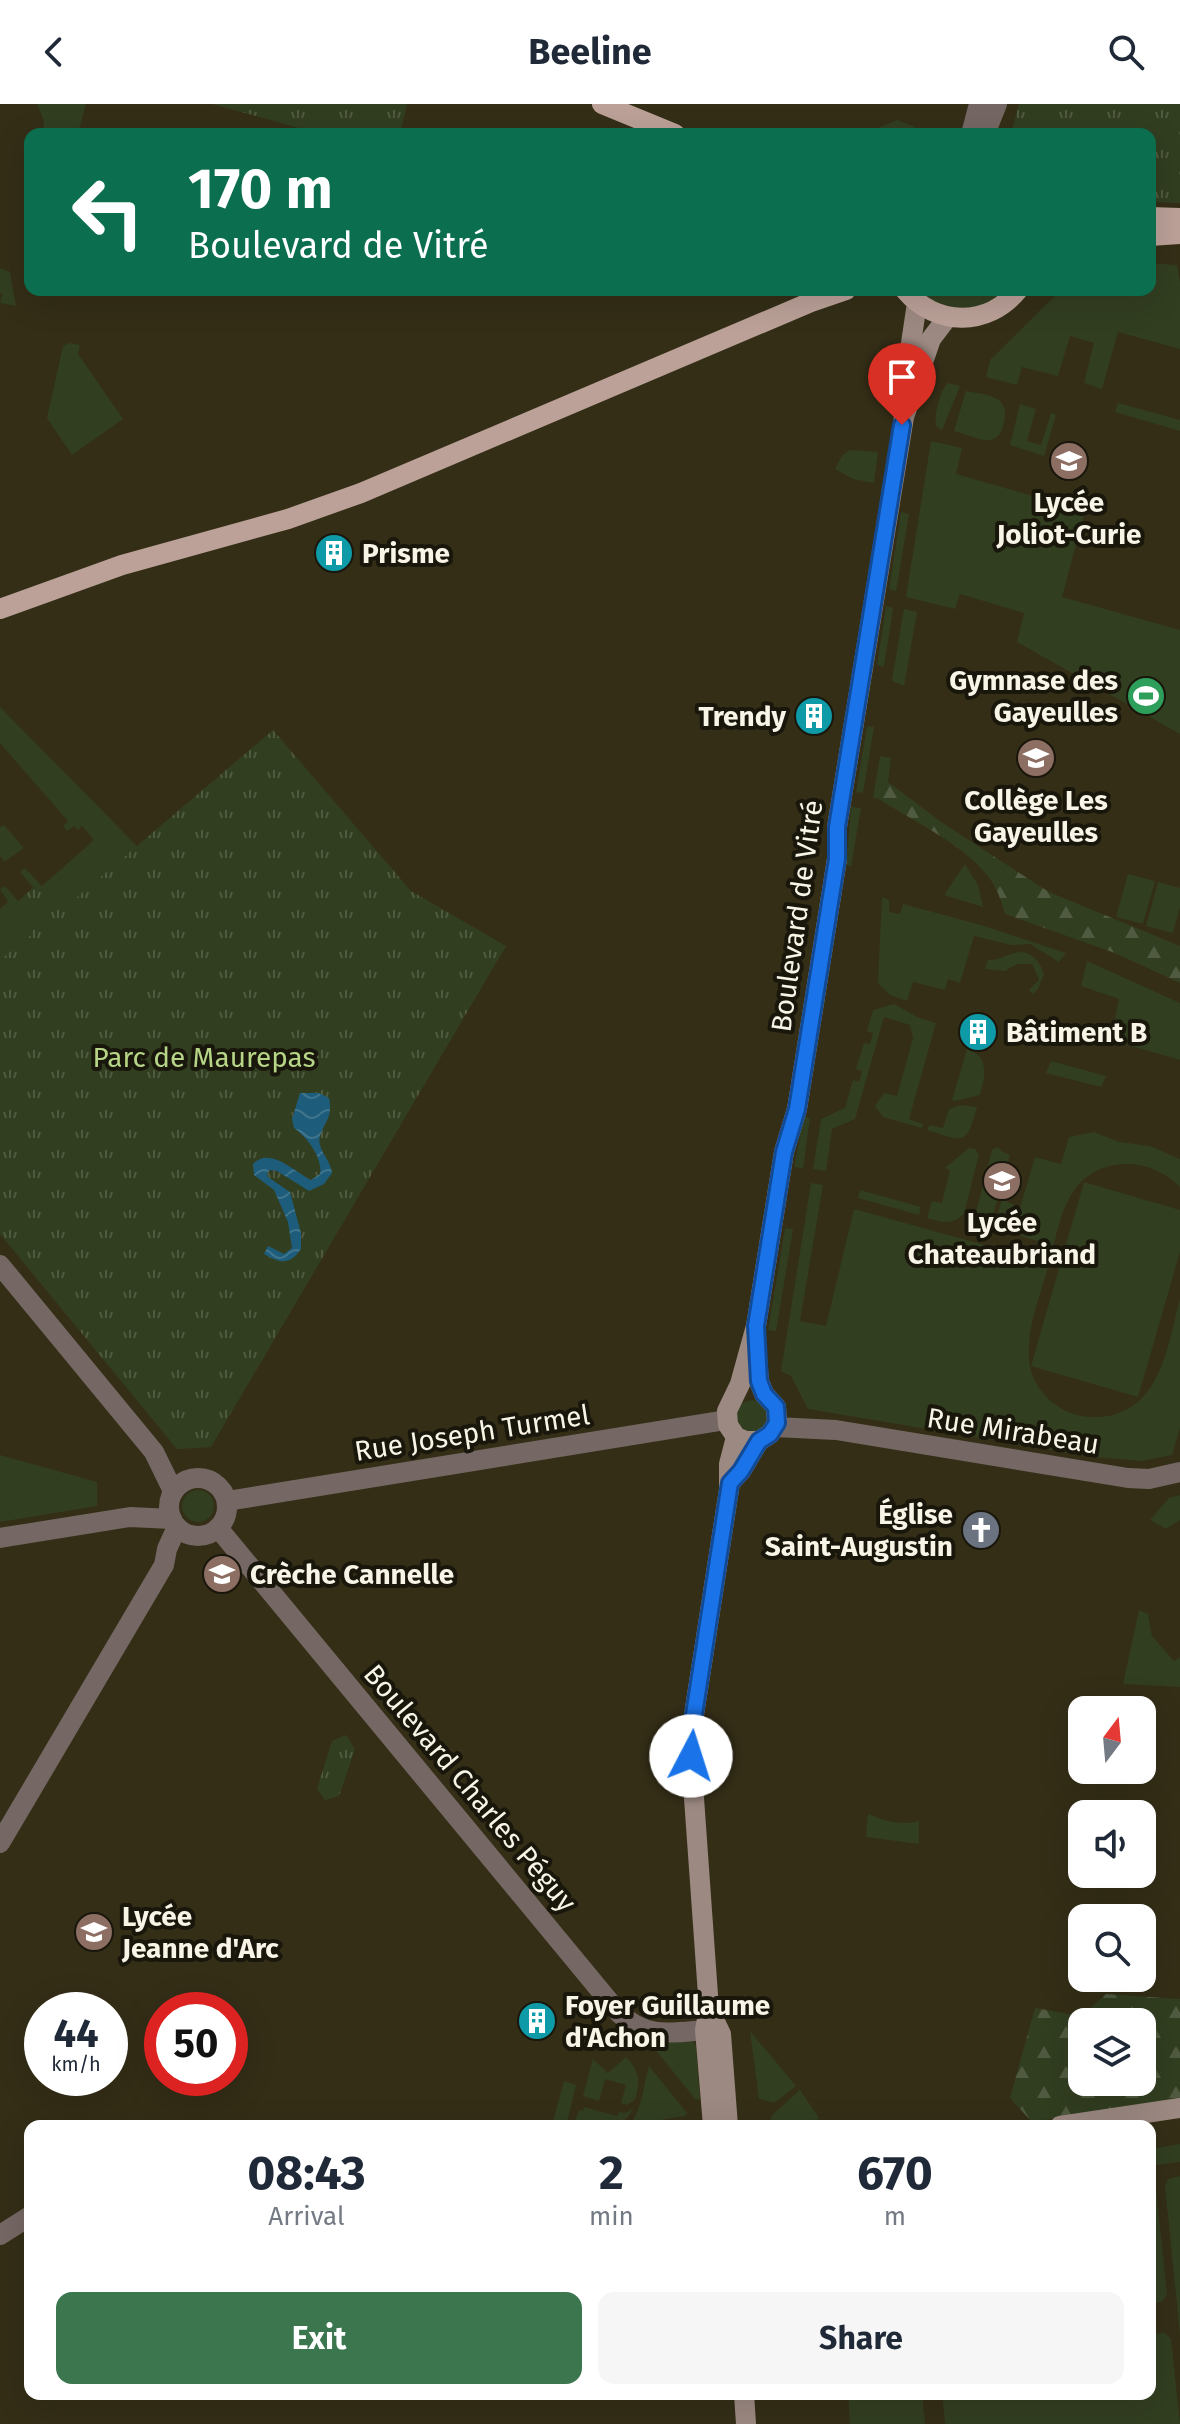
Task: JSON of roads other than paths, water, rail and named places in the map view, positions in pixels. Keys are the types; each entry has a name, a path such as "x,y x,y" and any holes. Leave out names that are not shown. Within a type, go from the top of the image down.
{"main road":[{"path":"602,104 660,128"},
{"path":"1156,217 1180,218"},
{"path":"1156,236 1180,234"},
{"path":"811,302 822,296"},
{"path":"0,609 122,565 288,519 361,493 828,296"},
{"path":"911,296 947,318 973,318 986,315 1013,296"},
{"name":"Boulevard de Vitré","path":"904,417 901,406 911,296"},
{"name":"Boulevard de Vitré","path":"712,2120 705,2030 709,2009 691,1756 693,1721 730,1483 731,1429 728,1407 735,1397 756,1326 784,1152 797,1109 837,859 837,827 904,417 931,339 947,318"},
{"name":"Boulevard de Vitré","path":"730,1483 770,1428 772,1401 764,1394 757,1372 756,1326"},
{"path":"735,1397 751,1391 764,1394"},
{"path":"731,1429 746,1441 770,1428"},
{"name":"Boulevard de Vitré","path":"709,2009 721,2034 728,2120"},
{"path":"1100,2120 1180,2108"},
{"path":"744,2400 746,2424"},
{"path":"756,2400 758,2424"}],"street":[{"path":"973,128 979,104"},
{"path":"987,128 997,104"},
{"path":"0,1265 154,1452 179,1509 208,1534 218,1528 227,1512 227,1501 222,1491 213,1482 201,1478 179,1509 164,1565 0,1843"},
{"name":"Rue Mirabeau","path":"770,1428 817,1423 836,1430 1128,1478 1149,1479 1180,1472"},
{"name":"Rue Joseph Turmel","path":"227,1501 731,1429"},
{"path":"0,1538 179,1509"},
{"name":"Boulevard Charles Péguy","path":"218,1528 618,2012 649,2032 705,2030"},
{"path":"0,2235 24,2220"}],"water":[{"path":"300,1093 319,1093 329,1098 329,1115 319,1141 332,1173 324,1184 309,1191 277,1171 267,1173 268,1177 290,1192 301,1233 301,1249 292,1258 280,1261 264,1254 268,1246 284,1254 292,1248 288,1222 274,1190 254,1175 253,1164 259,1159 274,1159 311,1180 320,1174 319,1161 313,1148 294,1128 292,1119"}],"place":[{"name":"Lycée Joliot-Curie","path":"1069,461"},
{"name":"Prisme","path":"334,553"},
{"name":"Gymnase des Gayeulles","path":"1146,696"},
{"name":"Trendy","path":"814,716"},
{"name":"Collège Les Gayeulles","path":"1036,758"},
{"name":"Bâtiment B","path":"978,1032"},
{"name":"Lycée Chateaubriand","path":"1002,1181"},
{"name":"Église Saint-Augustin","path":"981,1530"},
{"name":"Crèche Cannelle","path":"222,1574"},
{"name":"Lycée Jeanne d'Arc","path":"94,1932"},
{"name":"Foyer Guillaume d'Achon","path":"537,2021"}],"park label":[{"name":"Parc de Maurepas","path":"204,1057"}]}
